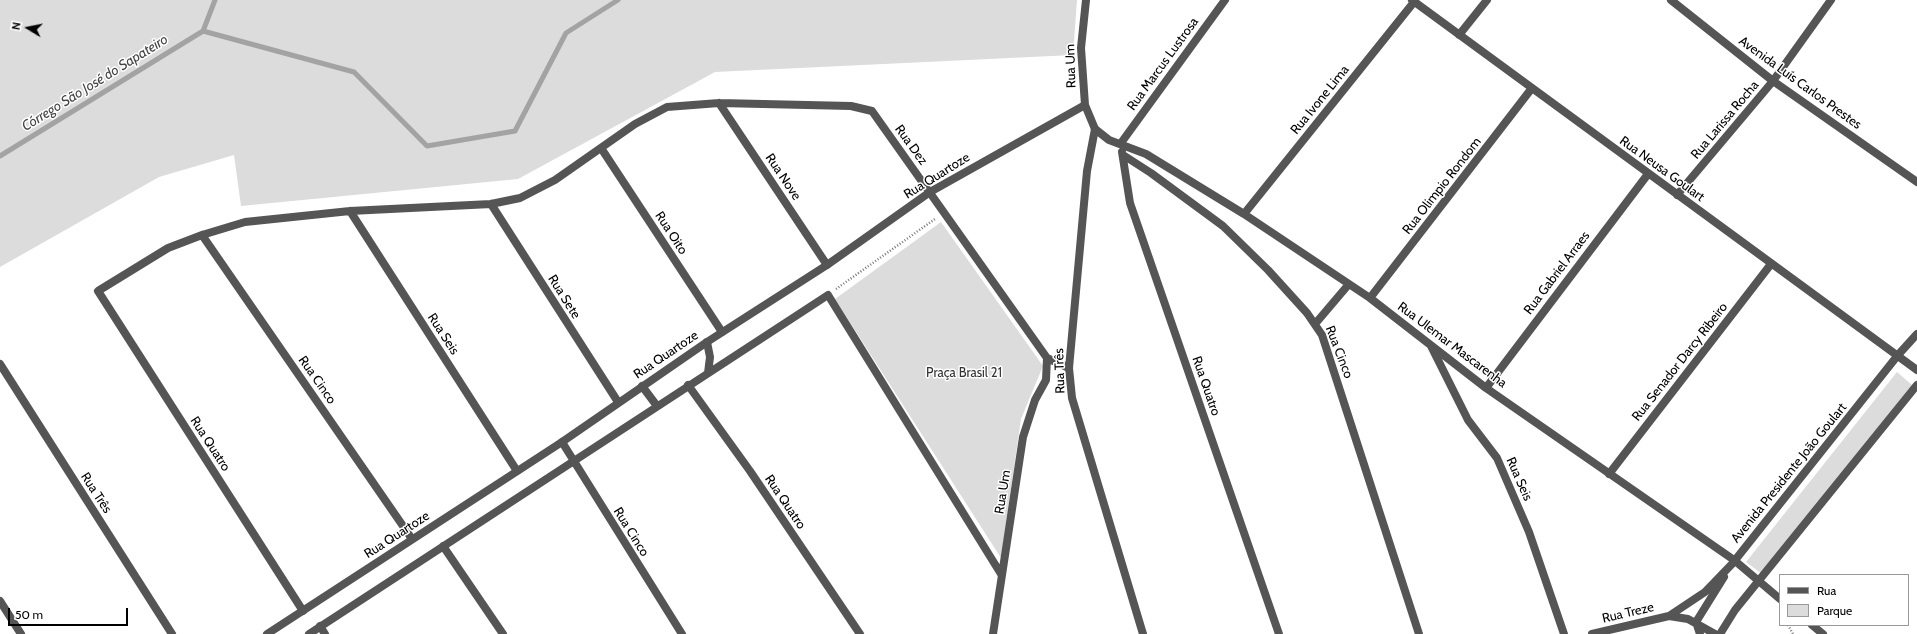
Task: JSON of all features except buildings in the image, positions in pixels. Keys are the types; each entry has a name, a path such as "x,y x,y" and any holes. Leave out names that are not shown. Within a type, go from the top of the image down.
{"street":[{"name":"Rua Um","path":"1086,0 1081,48 1085,105 1095,129"},
{"name":"Rua Marcus Lustrosa","path":"1121,143 1225,0"},
{"path":"1460,35 1487,0"},
{"name":"Avenida Luís Carlos Prestes","path":"1671,0 1773,80 1917,182"},
{"name":"Rua Larissa Rocha","path":"1678,195 1773,80 1831,0"},
{"name":"Rua Neusa Goulart","path":"1413,1 1917,370"},
{"name":"Rua Ivone Lima","path":"1244,214 1413,1"},
{"name":"Rua Olimpio Rondom","path":"1370,298 1532,88"},
{"path":"202,235 245,222 350,210 491,204 520,198 555,180 635,124 668,107 719,103"},
{"name":"Rua Dez","path":"719,103 851,106 872,111 1047,358"},
{"name":"Rua Nove","path":"719,103 827,264"},
{"name":"Rua Quartoze","path":"267,634 562,442 707,342 827,264 930,192 1085,105"},
{"path":"1095,129 1109,140 1121,143"},
{"name":"Rua Três","path":"1095,129 1087,171 1069,368 1072,398 1142,634"},
{"name":"Rua Quatro","path":"1121,143 1130,202 1279,634"},
{"name":"Rua Ulemar Mascarenha","path":"1121,143 1146,154 1244,214 1370,298 1486,388 1759,581"},
{"name":"Rua Oito","path":"601,148 722,332"},
{"name":"Rua Cinco","path":"1123,155 1223,226 1268,270 1307,313 1322,335 1419,634"},
{"name":"Rua Gabriel Arraes","path":"1486,388 1648,174"},
{"name":"Rua Sete","path":"491,204 618,402"},
{"name":"Rua Seis","path":"350,210 517,471"},
{"name":"Rua Quatro","path":"202,235 168,248 98,291 303,611"},
{"name":"Rua Cinco","path":"202,235 412,539"},
{"name":"Rua Senador Darcy Ribeiro","path":"1609,474 1771,264"},
{"path":"1315,324 1349,284"},
{"path":"309,634 828,294 1001,574"},
{"name":"Avenida Presidente João Goulart","path":"1669,616 1705,592 1733,562 1898,355 1917,334"},
{"path":"707,342 710,357 708,373"},
{"name":"Rua Seis","path":"1431,344 1468,420 1497,458 1529,532 1564,634"},
{"name":"Rua Um","path":"993,634 1023,437 1035,400 1046,380 1047,358"},
{"path":"1047,358 1069,368"},
{"name":"Rua Três","path":"0,364 172,634"},
{"path":"1720,634 1735,610 1917,385"},
{"path":"642,386 657,406"},
{"name":"Rua Quatro","path":"688,386 750,471 860,634"},
{"name":"Rua Cinco","path":"562,442 682,634"},
{"path":"443,546 503,634"},
{"path":"1696,622 1733,562"},
{"path":"1759,581 1779,598"},
{"path":"0,601 21,634"},
{"path":"1669,616 1696,622 1715,634"},
{"name":"Rua Treze","path":"1592,634 1669,616"},
{"path":"1696,622 1700,634"},
{"path":"320,626 326,634"},
{"path":"1813,626 1823,634"}],"path":[{"path":"828,294 945,212"}],"green space":[{"path":"0,0 1077,0 1073,55 715,72 518,179 241,206 234,155 159,177 0,267"},
{"name":"Praça Brasil 21","path":"941,222 1043,366 1021,419 1001,558 835,299"},
{"path":"1897,372 1912,385 1762,574 1746,562"}],"waterway":[{"name":"Córrego São José do Sapateiro","path":"0,156 203,31 215,0"},
{"name":"Córrego São José do Sapateiro","path":"203,31 354,72 427,146 515,131 566,33 618,0"}]}
